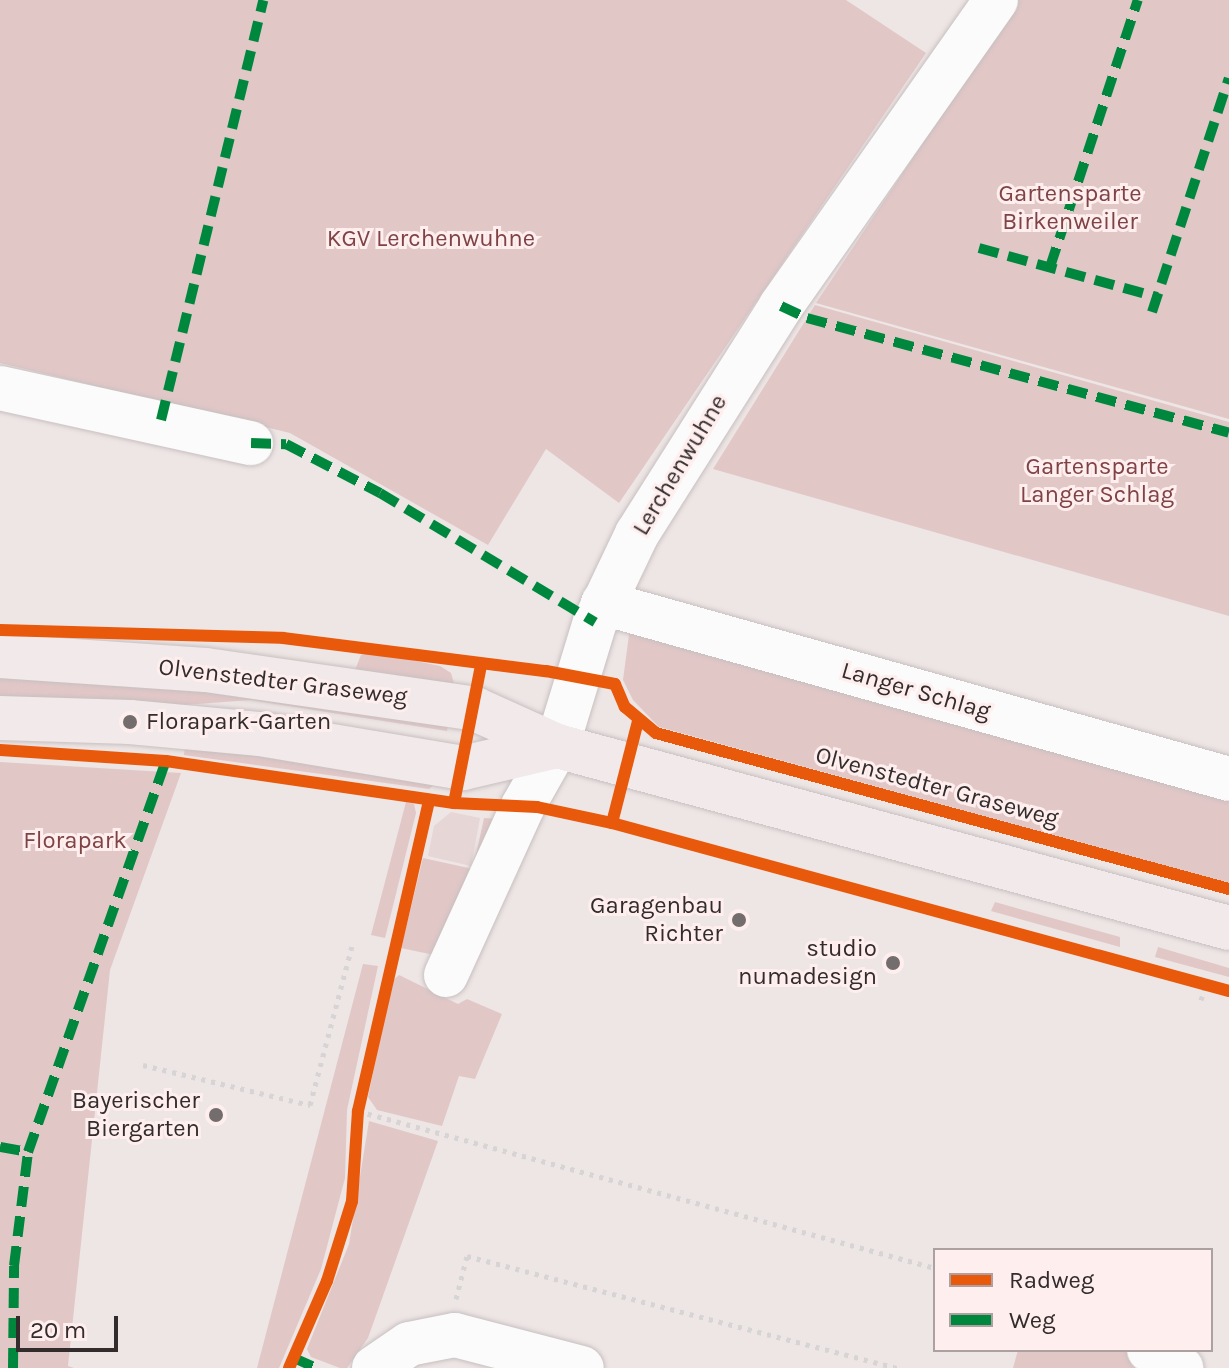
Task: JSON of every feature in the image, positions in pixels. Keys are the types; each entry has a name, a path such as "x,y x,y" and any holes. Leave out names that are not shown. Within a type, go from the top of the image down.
{"main road":[{"name":"Olvenstedter Graseweg","path":"0,656 206,670 475,709 557,746 1229,928"},
{"name":"Olvenstedter Graseweg","path":"0,718 130,722 260,734 463,768 557,746"}],"street":[{"name":"Lerchenwuhne","path":"446,975 523,806 557,746 603,603 707,416 996,0"},
{"path":"0,388 251,443"},
{"name":"Langer Schlag","path":"603,603 1229,779"},
{"path":"374,1368 409,1344 447,1335 582,1368"},
{"path":"1153,1352 1181,1368"}],"path":[{"path":"143,1065 310,1105 352,946"},
{"path":"1201,1000 1206,984"},
{"path":"358,1111 933,1267"},
{"path":"447,1335 467,1256 897,1368"}],"shaded area":[{"path":"451,812 480,818 471,866 428,856 434,826"}],"green space":[{"name":"KGV Lerchenwuhne","path":"0,0 846,0 926,53 619,503 546,449 488,545 290,433 0,363"},
{"name":"Gartensparte Birkenweiler","path":"1018,0 1229,0 1229,419 816,303"},
{"name":"Gartensparte Langer Schlag","path":"815,305 1229,422 1229,616 713,469"},
{"path":"630,627 1229,793 1229,883 659,727 633,700 623,680"},
{"path":"373,652 440,666 451,673 455,687 355,670 361,655"},
{"path":"0,672 72,675 449,721 447,731 251,700 170,706 0,698"},
{"path":"185,745 440,779 429,789 184,755"},
{"name":"Florapark","path":"0,762 181,773 110,970 68,1366 74,1368 0,1368"},
{"path":"406,802 414,804 416,813 385,938 371,935"},
{"path":"484,818 499,819 434,955 401,948 423,858 473,869"},
{"path":"995,902 1120,937 1120,947 991,911"},
{"path":"1158,947 1229,968 1229,977 1155,957"},
{"path":"363,964 378,966 347,1110 345,1178 321,1269 279,1368 257,1368"},
{"path":"399,975 458,1004 467,999 502,1014 475,1079 459,1076 442,1126 377,1110 368,1097 392,981"},
{"path":"369,1121 438,1141 368,1338 347,1368 340,1368 311,1357 307,1349 349,1244"},
{"path":"1017,1352 1141,1352 1150,1368 1013,1368"}],"marked path":[{"path":"161,420 263,0"},
{"path":"1050,267 1138,0"},
{"path":"1152,312 1229,78"},
{"path":"979,248 1157,297"},
{"path":"781,306 807,318 1229,433"},
{"path":"251,443 286,444 380,493 595,622"},
{"path":"13,1368 14,1266 28,1152 166,761"},
{"path":"0,1147 28,1152"},
{"path":"294,1358 316,1368"}],"cycle path":[{"path":"0,630 283,638 546,671 615,684 625,707 656,733 1229,889"},
{"path":"454,803 481,666"},
{"path":"612,823 638,721"},
{"path":"0,750 166,761 454,803 537,807 612,823 1229,991"},
{"path":"289,1368 327,1281 352,1201 358,1111 429,800"}],"place":[{"name":"Florapark-Garten","path":"130,722"},
{"name":"Garagenbau Richter","path":"739,920"},
{"name":"studio numadesign","path":"893,963"},
{"name":"Bayerischer Biergarten","path":"216,1115"}]}
